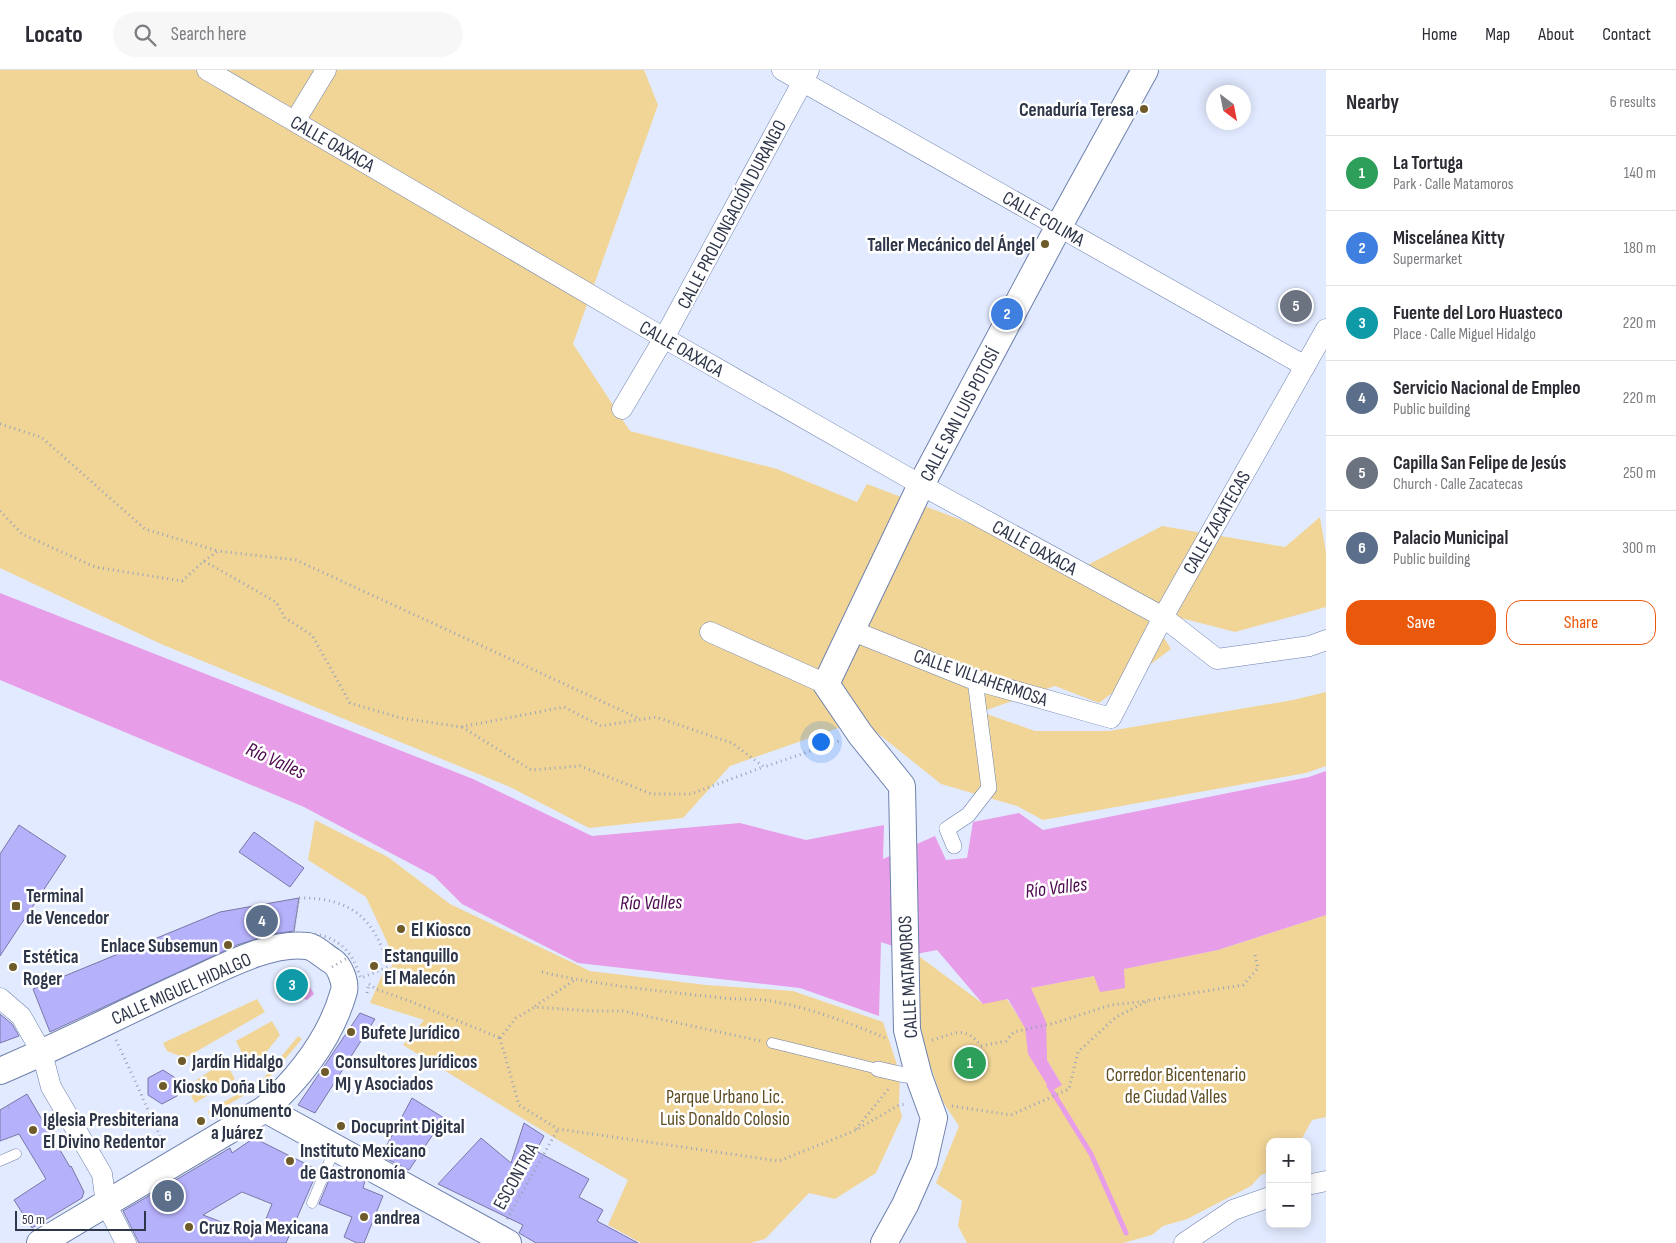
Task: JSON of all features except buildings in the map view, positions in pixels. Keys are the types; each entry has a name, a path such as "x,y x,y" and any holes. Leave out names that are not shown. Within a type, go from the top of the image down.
{"street":[{"name":"CALLE OAXACA","path":"207,70 664,338 921,485 1163,618 1217,659 1310,646 1326,640"},
{"path":"295,121 326,70"},
{"name":"CALLE COLIMA","path":"782,70 805,75 1059,226 1305,366"},
{"name":"CALLE SAN LUIS POTOSÍ","path":"826,684 921,485 1059,226 1145,70"},
{"name":"CALLE PROLONGACIÓN DURANGO","path":"622,409 664,338 805,75"},
{"name":"CALLE ZACATECAS","path":"1111,718 1163,618 1326,329"},
{"name":"CALLE VILLAHERMOSA","path":"852,631 975,680 1111,718"},
{"path":"710,632 826,684 860,734"},
{"path":"954,846 947,829 968,815 989,788 975,680"},
{"name":"CALLE MATAMOROS","path":"860,734 902,786 909,1076 929,1102 934,1118 924,1162 905,1205 884,1243"},
{"name":"CALLE MIGUEL HIDALGO","path":"0,1071 42,1054 108,1020 223,968 273,948 308,946 339,962 345,986 340,1005 320,1046 285,1090 265,1109"},
{"path":"0,998 21,1016 42,1054 51,1087 102,1174 106,1204 126,1243"},
{"path":"878,1069 909,1076"},
{"path":"40,1243 265,1109 499,1241"},
{"path":"1311,1184 1326,1181"},
{"path":"1184,1243 1233,1210 1266,1199"}],"lane":[{"path":"772,1043 878,1069"},
{"path":"312,1203 335,1147"},
{"path":"0,1161 16,1154"}],"path":[{"path":"0,424 41,437 144,529 218,551 296,560 640,720"},
{"path":"0,511 22,534 94,567 182,581 218,551"},
{"path":"204,561 276,602 285,618 312,635 350,703 401,718 461,727 564,707 601,726 656,717 732,743 764,767"},
{"path":"461,727 531,770 580,766 652,794 691,794 860,734"},
{"path":"361,978 388,967 383,946 371,927 355,912 344,905 318,898 299,898 293,934 310,933 322,935 338,943 351,956 361,978 376,989 500,1038"},
{"path":"542,972 575,980 729,998 775,1001 854,1025 908,1038 958,1031 973,1036 981,1046 1006,1041 1014,1032 1055,1023 1111,1005 1243,985 1258,968 1255,955"},
{"path":"500,1038 516,1018 575,980"},
{"path":"500,1038 519,1104 558,1128 779,1161 854,1132 899,1105 929,1102 1011,1115 1069,1089 1078,1052 1116,1017 1150,1000"},
{"path":"535,1007 623,1011 772,1043"},
{"path":"113,1032 166,1150"},
{"path":"854,1132 909,1076"},
{"path":"6,1106 7,1109 12,1106"},
{"name":"ESCONTRIA","path":"499,1241 558,1128"}],"green space":[{"path":"0,70 644,70 658,105 573,344 630,431 777,469 857,502 867,484 1084,567 1162,526 1285,547 1320,517 1326,553 1326,607 1235,632 1146,609 1171,649 1099,703 1055,686 981,712 1035,731 1109,731 1293,700 1326,692 1326,766 1306,773 1043,820 1017,806 941,784 861,720 730,766 683,818 589,828 510,787 161,644 0,568"},
{"name":"Parque Urbano Lic. Luis Donaldo Colosio","path":"315,820 388,857 450,904 590,971 706,985 793,991 883,1022 900,1074 899,1105 902,1117 876,1173 835,1199 809,1193 765,1239 751,1243 641,1243 608,1225 628,1180 553,1137 403,1045 424,1020 370,1003 384,970 392,967 388,944 366,897 308,860"},
{"name":"Corredor Bicentenario de Ciudad Valles","path":"1326,915 1326,1117 1312,1120 1302,1138 1266,1138 1266,1173 1261,1175 1251,1186 1187,1219 1163,1226 1152,1235 1123,1243 967,1243 958,1226 962,1201 936,1183 959,1126 943,1102 922,1042 916,954 982,1003 1007,999 1062,1085 1047,1060 1030,988 1094,976 1125,988 1123,969 1218,950"},
{"path":"257,999 265,1012 185,1058 167,1051 163,1043"},
{"path":"272,1021 280,1035 251,1071 236,1041"},
{"path":"298,1036 302,1039 265,1083 209,1116 208,1111 262,1080"},
{"path":"225,1061 235,1079 195,1103 186,1087"}],"water":[{"name":"Río Valles","path":"0,593 473,779 592,836 740,823 806,840 884,825 883,859 935,836 946,860 967,858 973,822 1019,813 1043,830 1309,777 1326,771 1326,915 1218,950 1124,969 1125,988 1100,992 1094,976 1031,988 1046,1022 1047,1060 1062,1085 1051,1091 1028,1054 1025,1028 1008,999 983,1004 937,950 916,954 881,942 879,1016 800,988 578,963 462,904 434,876 304,807 0,680"},
{"path":"302,973 314,994 307,1000 276,988 274,983"}],"waterway":[{"path":"1049,1086 1091,1154 1126,1233"}],"place":[{"name":"Cenaduría Teresa","path":"1144,109"},
{"name":"Taller Mecánico del Ángel","path":"1045,244"},
{"name":"Capilla San Felipe de Jesús","path":"1296,306"},
{"name":"Miscelánea Kitty","path":"1007,314"},
{"name":"Terminal de Vencedor","path":"16,906"},
{"name":"Servicio Nacional de Empleo","path":"262,921"},
{"name":"El Kiosco","path":"401,929"},
{"name":"Enlace Subsemun","path":"228,945"},
{"name":"Estanquillo El Malecón","path":"374,966"},
{"name":"Estética Roger","path":"13,967"},
{"name":"Fuente del Loro Huasteco","path":"292,985"},
{"name":"Bufete Jurídico","path":"351,1032"},
{"name":"Jardín Hidalgo","path":"182,1061"},
{"name":"La Tortuga","path":"970,1063"},
{"name":"Consultores Jurídicos MJ y Asociados","path":"325,1072"},
{"name":"Kiosko Doña Libo","path":"163,1086"},
{"name":"Monumento a Juárez","path":"201,1121"},
{"name":"Docuprint Digital","path":"341,1126"},
{"name":"Iglesia Presbiteriana El Divino Redentor","path":"33,1130"},
{"name":"Instituto Mexicano de Gastronomía","path":"290,1161"},
{"name":"Palacio Municipal","path":"168,1196"},
{"name":"andrea","path":"364,1217"},
{"name":"Cruz Roja Mexicana","path":"189,1227"}]}
